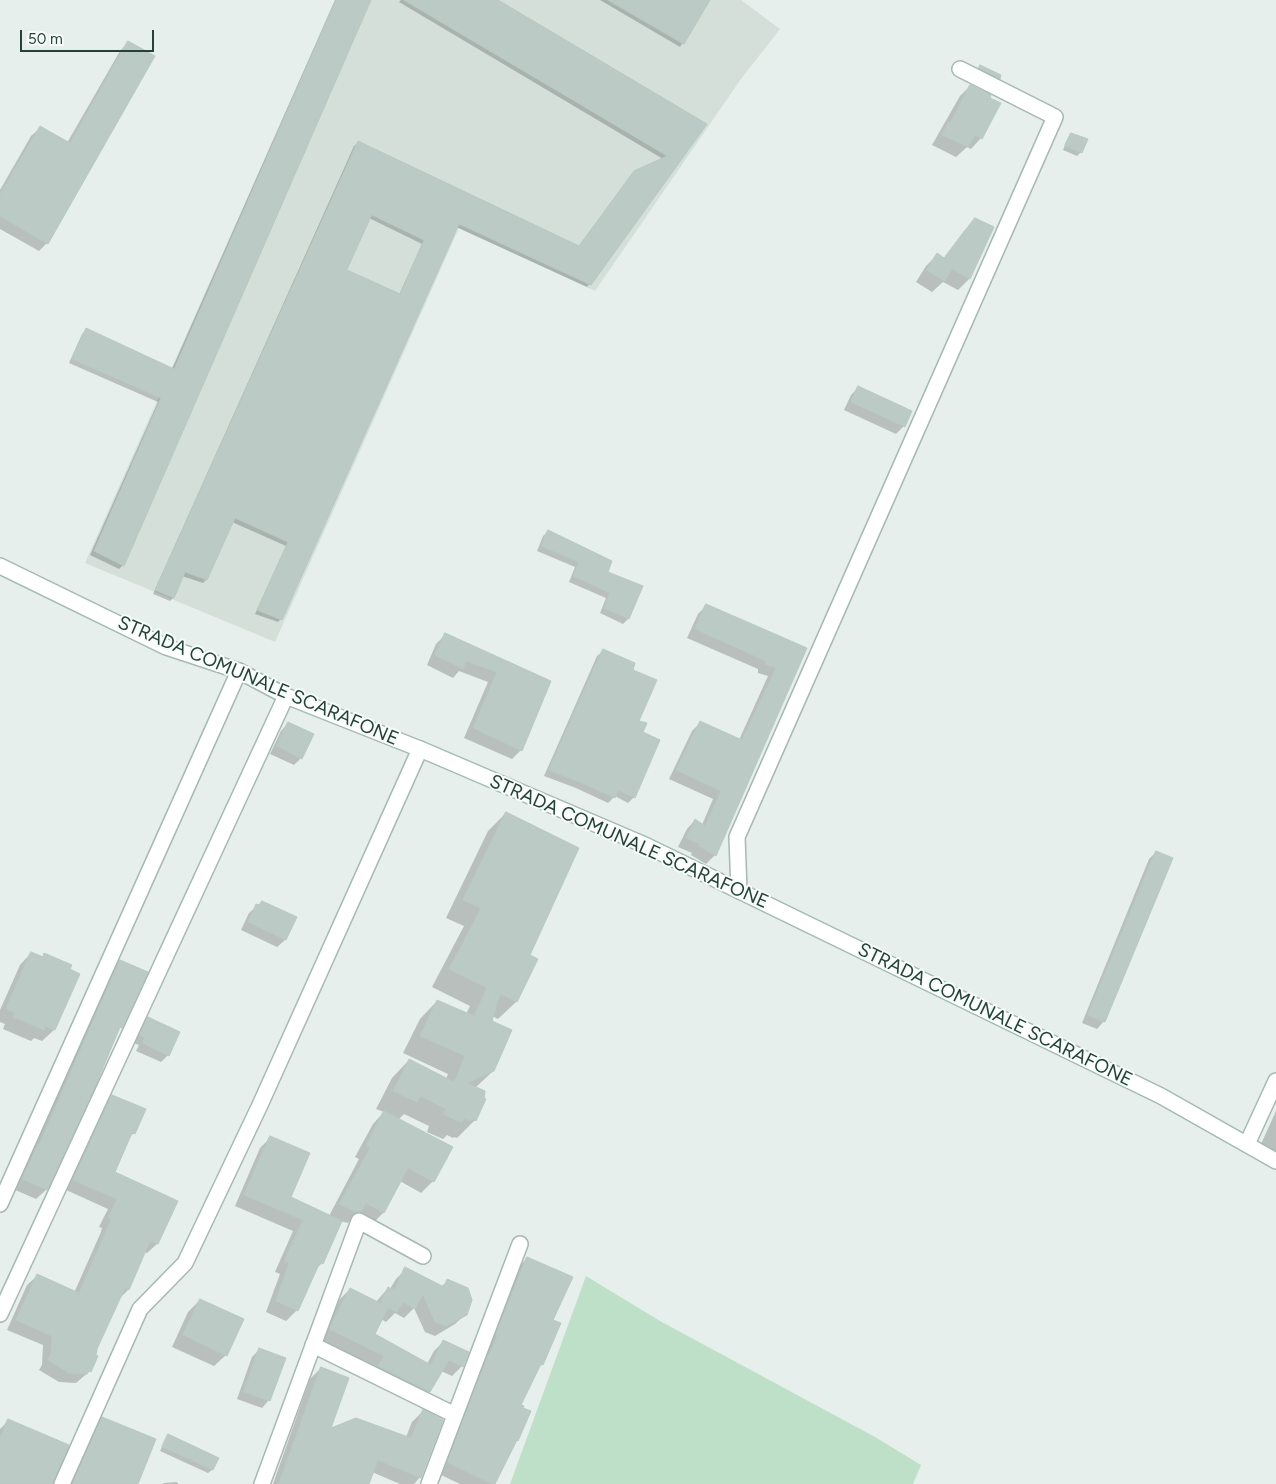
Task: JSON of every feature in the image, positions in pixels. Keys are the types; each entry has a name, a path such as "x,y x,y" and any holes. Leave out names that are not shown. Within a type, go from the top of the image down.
{"street":[{"path":"739,891 737,837 1055,118 960,69"},
{"name":"STRADA COMUNALE SCARAFONE","path":"0,566 166,647 239,671 286,696 420,749 647,846 1161,1096 1276,1161"},
{"path":"0,1204 239,671"},
{"path":"0,1314 286,696"},
{"path":"62,1484 140,1309 185,1263 260,1105 420,749"},
{"path":"1247,1144 1276,1081"},
{"path":"262,1484 359,1221 423,1256"},
{"path":"429,1484 520,1244"},
{"path":"314,1345 455,1416"}],"shaded area":[{"path":"335,0 741,0 780,29 741,79 595,291 459,228 275,642 85,563"}],"green space":[{"path":"586,1276 660,1321 875,1437 921,1465 913,1484 510,1484"}],"building":[{"path":"336,0 371,0 124,566 94,551 161,398 72,359 86,328 174,369"},
{"path":"404,0 498,0 707,124 591,285 459,224 282,620 257,610 288,542 235,518 207,580 185,572 174,598 155,590 358,141 579,246 634,171 667,156","holes":["372,215 424,240 400,294 347,270"]},
{"path":"608,0 710,0 684,44"},
{"path":"128,41 155,56 48,244 0,216 0,194 40,126 70,143"},
{"path":"980,65 1001,75 1000,79 979,68"},
{"path":"970,85 991,95 990,98 1001,103 982,139 975,135 968,147 942,135"},
{"path":"1071,133 1088,139 1082,153 1065,146"},
{"path":"975,218 994,227 970,279 952,269 945,281 926,270 937,253 944,258"},
{"path":"858,386 912,411 905,427 851,402"},
{"path":"548,530 612,561 608,572 643,586 629,619 604,608 610,593 573,576 579,562 541,546"},
{"path":"706,604 807,648 716,856 699,846 700,844 686,838 695,819 705,826 721,791 676,770 700,721 742,740 776,668 765,664 766,661 695,629"},
{"path":"445,633 551,681 522,751 473,728 497,672 466,661 463,669 435,655"},
{"path":"603,649 635,663 633,670 657,680 639,721 647,723 643,732 660,740 635,798 618,790 615,798 549,770"},
{"path":"288,722 314,734 302,759 277,746"},
{"path":"506,812 579,848 530,955 538,959 517,1002 500,994 492,1021 512,1030 494,1071 467,1083 485,1091 484,1098 486,1099 476,1121 464,1118 462,1123 443,1114 446,1109 421,1096 417,1102 393,1091 409,1059 454,1082 465,1056 420,1036 437,1000 474,1016 487,988 449,969 481,908 463,900"},
{"path":"1156,851 1173,858 1105,1022 1088,1015"},
{"path":"262,901 297,917 286,940 248,922 256,904 259,905"},
{"path":"31,952 43,957 44,953 72,965 70,969 80,974 55,1030 45,1026 44,1030 13,1017 15,1013 6,1009"},
{"path":"120,960 148,972 122,1028 120,1027 95,1087 47,1190 22,1179 39,1145"},
{"path":"148,1017 180,1032 169,1056 142,1043 145,1038 139,1035"},
{"path":"112,1095 146,1109 135,1134 132,1133 115,1172 178,1201 158,1244 150,1241 129,1290 125,1288 97,1349 96,1355 98,1356 91,1372 89,1371 87,1374 69,1373 48,1360 51,1354 52,1336 16,1320 37,1274 79,1293 110,1222 111,1219 108,1218 117,1199 73,1180"},
{"path":"384,1111 453,1147 434,1182 408,1168 384,1213 366,1203 361,1212 356,1212 339,1204 370,1148 366,1146"},
{"path":"270,1136 310,1153 291,1197 342,1221 323,1264 320,1262 298,1311 276,1301 289,1263 284,1261 303,1220 244,1195"},
{"path":"527,1257 573,1277 553,1320 561,1323 543,1365 541,1364 521,1405 524,1406 523,1408 531,1411 518,1441 495,1484 492,1484 447,1462"},
{"path":"405,1267 444,1287 447,1279 468,1288 472,1300 467,1315 446,1326 435,1322 423,1294 415,1309 403,1302 397,1312 388,1308 375,1334 431,1365 443,1340 469,1352 463,1367 449,1360 430,1392 378,1366 384,1356 329,1329 350,1288 380,1303 388,1287 394,1290"},
{"path":"200,1299 244,1319 227,1356 183,1335"},
{"path":"259,1348 286,1358 270,1401 244,1392"},
{"path":"321,1367 349,1378 331,1428 356,1418 411,1438 423,1409 443,1420 421,1478 378,1460 369,1484 279,1484"},
{"path":"102,1417 156,1439 138,1484 72,1484"},
{"path":"8,1419 69,1445 53,1484 0,1484 0,1438"},
{"path":"168,1434 219,1458 213,1470 162,1447"}]}
